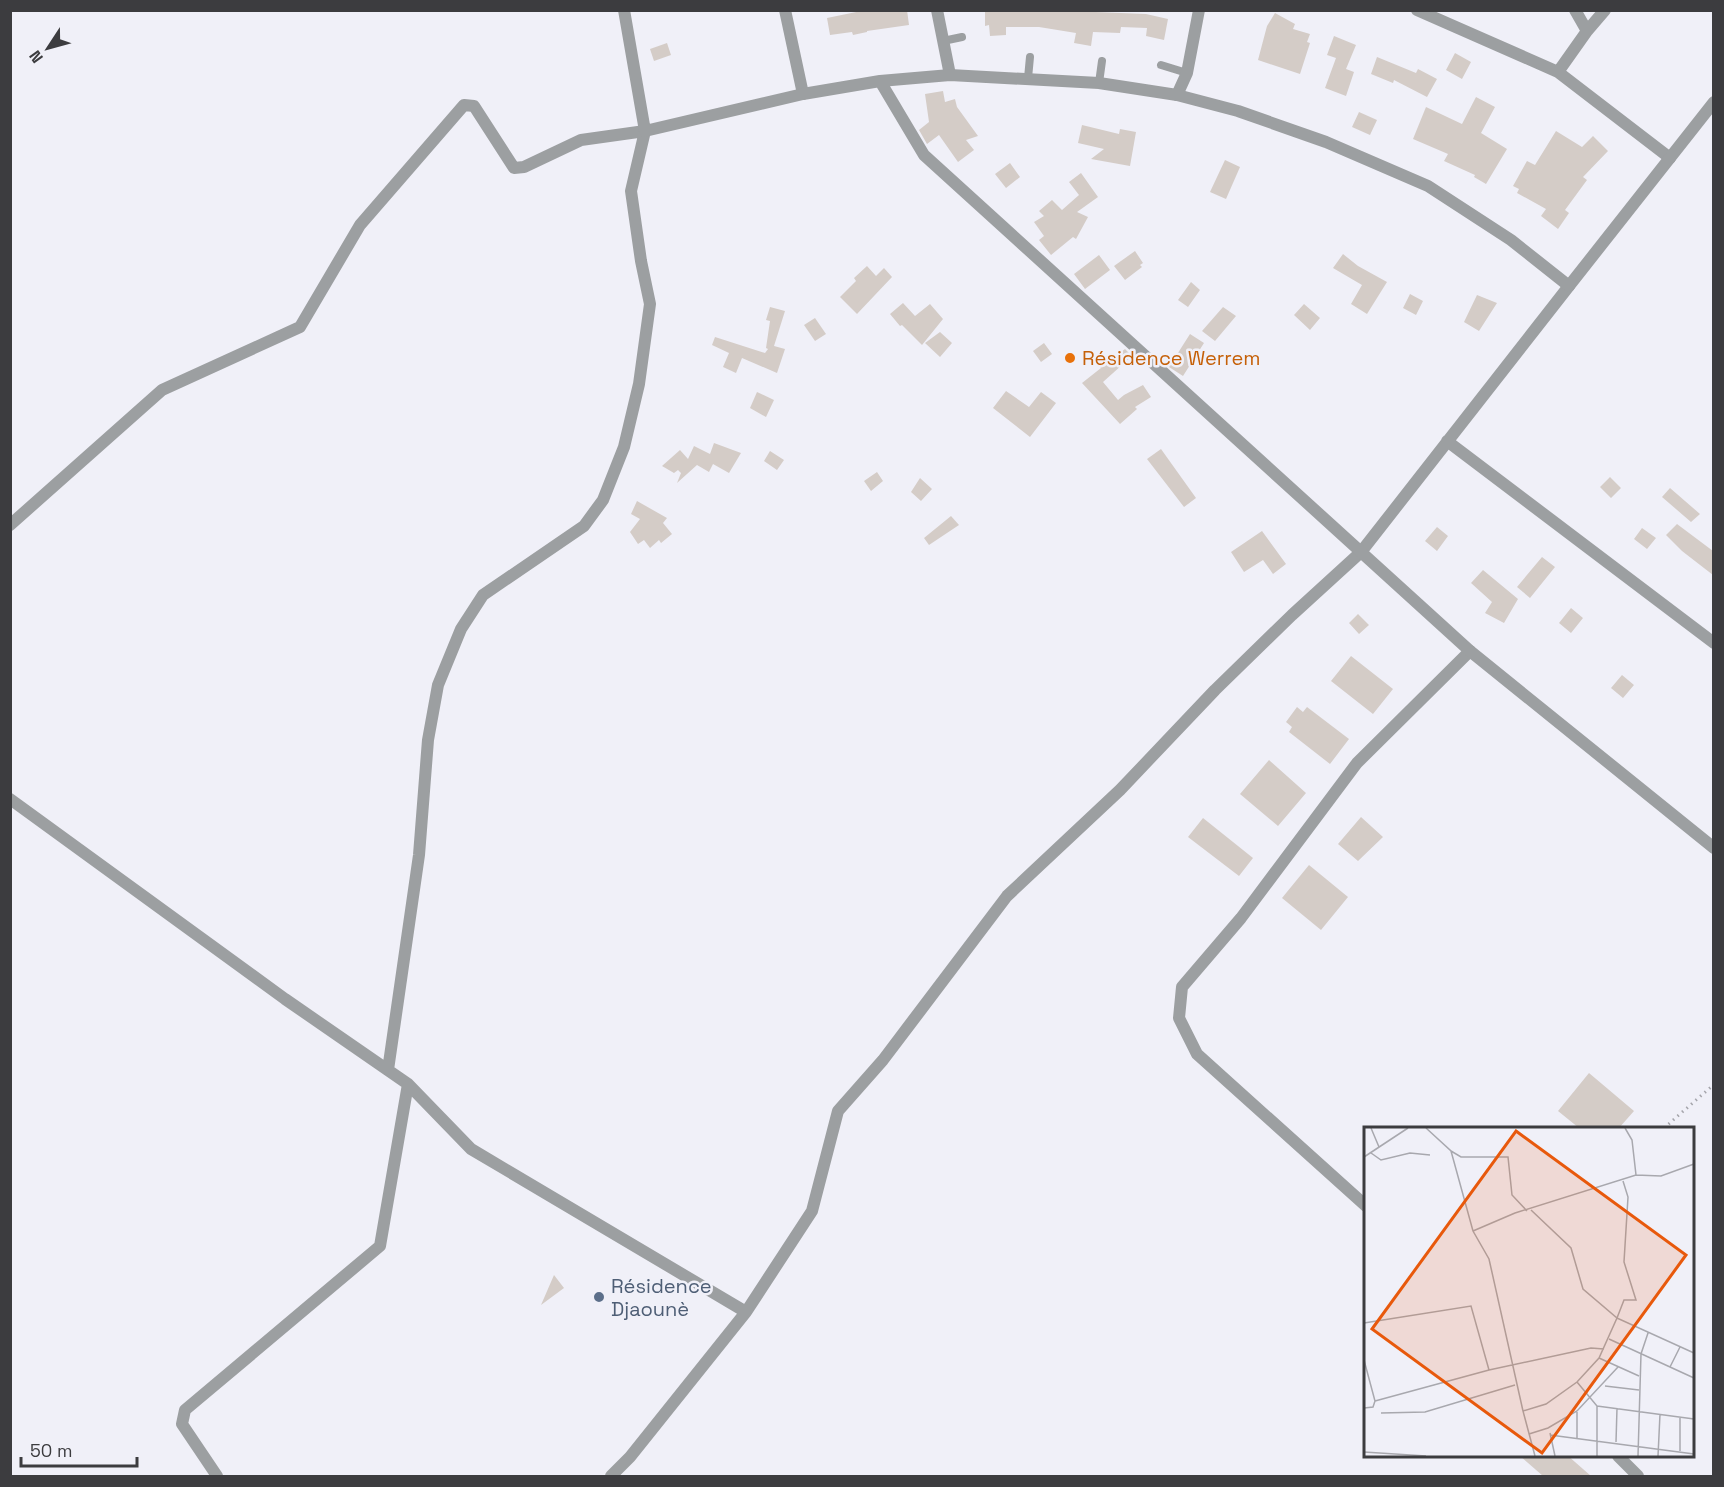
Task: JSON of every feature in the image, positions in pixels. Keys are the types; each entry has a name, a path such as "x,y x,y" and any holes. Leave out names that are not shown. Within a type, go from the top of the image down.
{"street":[{"path":"388,1070 419,855 428,740 438,685 461,629 483,595 584,526 603,500 624,447 639,384 650,304 640,261 631,191 645,131 624,10"},
{"path":"785,10 803,94"},
{"path":"937,10 950,75"},
{"path":"1177,95 1186,73 1199,10"},
{"path":"1417,10 1558,72 1670,158"},
{"path":"1575,10 1587,31"},
{"path":"1558,72 1605,10"},
{"path":"10,525 162,390 300,327 360,225 464,105 474,106 513,168 524,167 581,140 645,131 803,94 880,81 950,75 1028,78 1099,83 1177,95 1238,111 1326,142 1428,186 1511,240 1569,286"},
{"path":"880,81 924,155 1470,651 1713,848"},
{"path":"610,1476 630,1457 746,1312 813,1210 838,1111 883,1060 1007,896 1120,790 1215,690 1292,615 1361,552 1713,102"},
{"path":"1448,441 1713,643"},
{"path":"1364,1205 1197,1054 1179,1018 1182,987 1241,918 1357,763 1470,651"},
{"path":"10,799 275,992 408,1084 471,1149 746,1312"},
{"path":"217,1476 182,1424 185,1410 380,1246 408,1084"},
{"path":"1620,1457 1638,1476"}],"lane":[{"path":"943,40 962,37"},
{"path":"1028,78 1030,57"},
{"path":"1099,83 1102,61"},
{"path":"1161,66 1186,73"}],"path":[{"path":"1665,1127 1713,1087"}],"building":[{"path":"866,10 907,10 909,25 853,35 852,32 830,35 827,18"},
{"path":"985,10 1096,10 1096,12 1146,14 1168,19 1164,40 1146,36 1147,28 1121,27 1120,33 1093,32 1091,46 1074,43 1076,33 1039,27 1006,27 1006,35 990,36 989,25 985,26"},
{"path":"1275,13 1295,24 1293,29 1310,34 1307,42 1310,43 1300,74 1258,60 1267,26"},
{"path":"1334,36 1356,45 1346,69 1354,72 1346,96 1325,88 1336,58 1327,55"},
{"path":"667,43 671,55 654,61 650,49"},
{"path":"1455,53 1471,62 1462,79 1446,70"},
{"path":"1377,57 1416,73 1418,69 1437,79 1427,97 1394,80 1393,83 1371,74"},
{"path":"943,91 945,102 955,99 957,107 978,136 966,140 974,150 958,162 939,135 927,144 919,130 929,122 925,94"},
{"path":"1476,97 1495,107 1481,133 1507,149 1486,184 1474,177 1475,175 1444,161 1448,154 1413,139 1426,107 1462,124"},
{"path":"1359,112 1377,120 1370,135 1352,127"},
{"path":"1082,125 1119,134 1120,129 1136,132 1130,166 1091,159 1104,149 1078,143"},
{"path":"1556,131 1582,147 1593,136 1608,151 1583,177 1587,180 1565,210 1569,213 1558,229 1541,216 1546,209 1517,193 1519,189 1513,186 1527,161 1535,165"},
{"path":"1225,160 1240,167 1226,199 1210,192"},
{"path":"1010,163 1020,177 1006,188 995,174"},
{"path":"1081,173 1098,197 1077,212 1088,217 1076,239 1073,237 1051,255 1039,240 1044,236 1034,222 1044,216 1039,211 1052,200 1062,210 1079,195 1069,182"},
{"path":"1135,251 1143,263 1140,265 1142,267 1125,280 1114,266"},
{"path":"1343,254 1358,266 1387,282 1367,314 1351,304 1362,285 1333,268"},
{"path":"1099,255 1110,270 1085,289 1074,274"},
{"path":"867,266 876,276 884,268 892,277 857,314 840,297 856,281 854,278"},
{"path":"1191,282 1200,290 1188,307 1178,300"},
{"path":"1410,294 1423,301 1416,315 1403,308"},
{"path":"1477,295 1497,303 1479,331 1464,322"},
{"path":"903,303 915,316 930,304 943,319 922,345 890,314"},
{"path":"1304,304 1320,318 1310,330 1294,315"},
{"path":"770,307 785,311 774,346 785,349 777,373 742,358 736,373 723,367 729,353 712,345 715,337 765,353 768,349 766,348 770,321 766,320"},
{"path":"1223,307 1236,316 1215,341 1202,331"},
{"path":"815,318 826,334 815,341 804,325"},
{"path":"940,332 952,343 940,357 925,343"},
{"path":"1190,334 1204,343 1183,376 1169,367"},
{"path":"1044,343 1052,354 1041,362 1033,351"},
{"path":"1125,349 1132,356 1103,382 1118,400 1143,385 1151,397 1135,407 1137,409 1120,424 1082,383 1101,368 1097,364 1107,355 1111,360"},
{"path":"1006,391 1029,407 1041,392 1056,403 1030,437 993,408"},
{"path":"757,392 774,400 766,417 750,408"},
{"path":"714,443 741,453 729,473 713,464 709,472 697,465 677,483 681,473 678,470 674,473 662,466 680,450 688,459 694,446 710,454"},
{"path":"1161,449 1196,498 1184,507 1147,459"},
{"path":"770,451 784,460 777,470 764,461"},
{"path":"877,472 883,481 871,491 864,481"},
{"path":"1610,477 1621,488 1611,498 1600,487"},
{"path":"920,478 932,489 921,501 911,492"},
{"path":"1670,488 1700,514 1691,522 1662,497"},
{"path":"637,501 667,518 663,523 672,534 661,543 659,540 650,548 644,540 638,544 630,532 640,519 631,514"},
{"path":"951,516 959,525 929,545 924,538"},
{"path":"1677,524 1713,551 1713,575 1682,551 1666,535"},
{"path":"1437,527 1448,536 1437,551 1425,541"},
{"path":"1642,528 1656,538 1647,549 1634,539"},
{"path":"1262,531 1286,564 1273,574 1263,560 1244,572 1231,552"},
{"path":"1542,557 1555,567 1530,598 1517,587"},
{"path":"1483,570 1518,599 1504,623 1485,613 1492,602 1471,583"},
{"path":"1571,608 1583,618 1571,633 1559,623"},
{"path":"1358,614 1369,625 1359,634 1349,623"},
{"path":"1351,656 1393,689 1373,714 1331,681"},
{"path":"1622,675 1634,685 1623,698 1611,688"},
{"path":"1297,707 1303,712 1307,707 1349,739 1330,764 1289,732 1292,727 1286,722"},
{"path":"1269,760 1306,793 1278,826 1240,794"},
{"path":"1361,817 1383,837 1358,861 1338,844"},
{"path":"1203,818 1253,858 1239,876 1188,837"},
{"path":"1309,865 1348,897 1321,930 1282,898"},
{"path":"1589,1073 1634,1111 1620,1127 1578,1127 1558,1111"},
{"path":"554,1275 564,1288 541,1305"},
{"path":"1521,1457 1569,1457 1591,1476 1543,1476"}],"place":[{"name":"Résidence Werrem","path":"1070,358"},
{"name":"Résidence Djaounè","path":"599,1297"}]}
